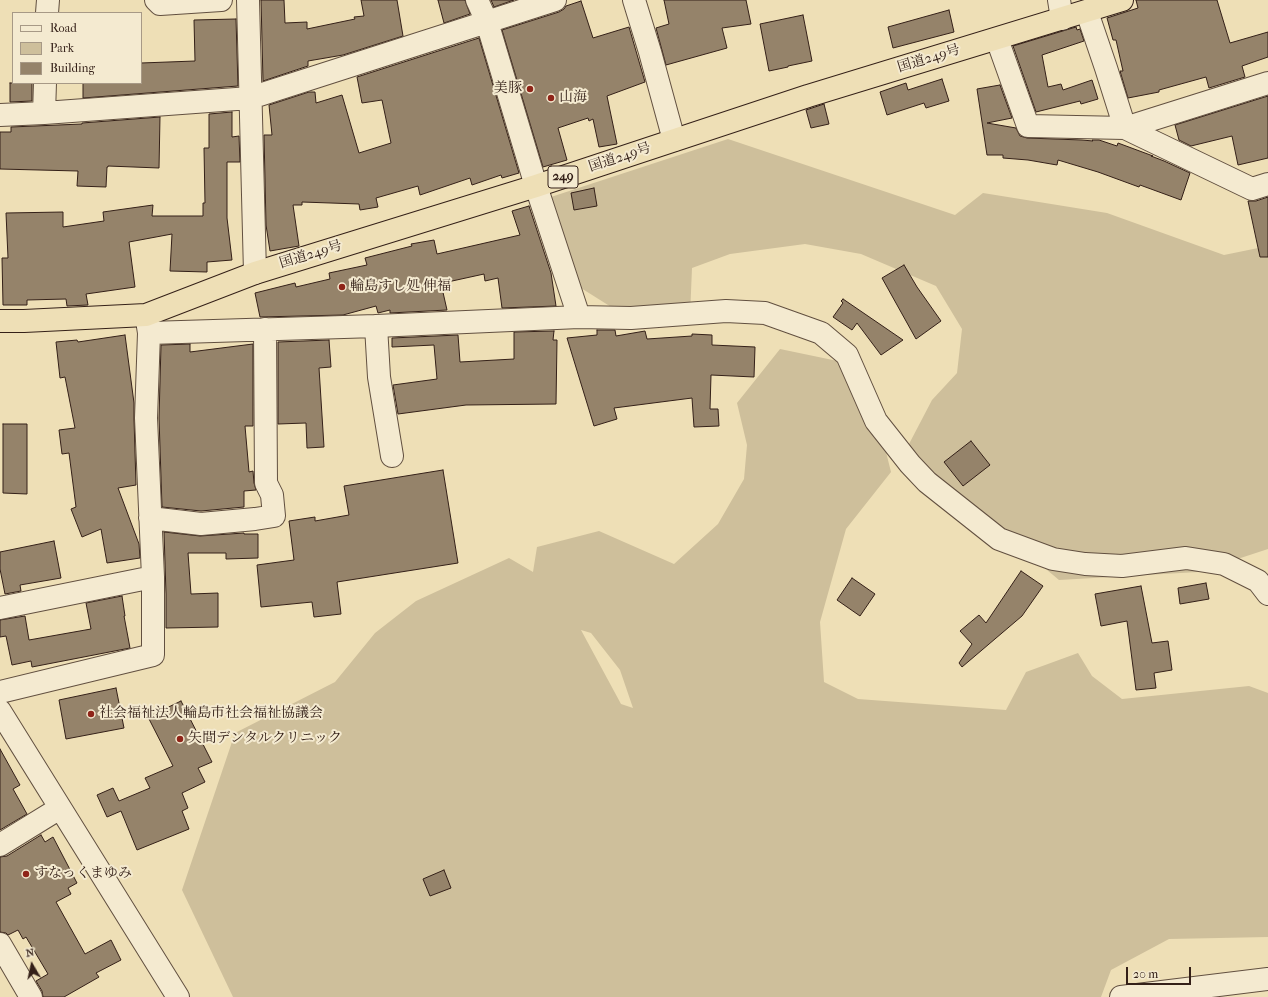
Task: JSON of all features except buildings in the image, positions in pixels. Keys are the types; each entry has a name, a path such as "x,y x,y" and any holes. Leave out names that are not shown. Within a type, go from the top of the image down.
{"highway":[{"name":"国道249号","path":"0,321 147,324 255,273 536,186 808,96 997,39 1060,10 1087,12 1122,0"}],"street":[{"path":"48,0 48,12"},
{"path":"156,0 160,4 221,0"},
{"path":"248,0 255,273"},
{"path":"477,0 487,22 536,186 579,318"},
{"path":"0,115 250,98 555,0"},
{"path":"634,0 674,140"},
{"path":"1087,12 1125,128 1252,189 1268,184"},
{"path":"997,39 1028,126 1125,128 1268,83"},
{"path":"44,113 45,84"},
{"path":"0,692 153,655 153,577 146,418 147,324 265,329 579,318 631,318 726,311 765,313 822,333 847,355 876,421 910,464 927,482 999,539 1053,559 1085,564 1122,566 1186,558 1224,564 1258,581 1268,594"},
{"path":"376,326 379,377 392,456"},
{"path":"150,518 201,524 274,516 272,495 266,483 265,329"},
{"path":"0,608 153,577"},
{"path":"0,711 178,997"},
{"path":"0,845 60,808"},
{"path":"0,944 31,997"},
{"path":"1120,997 1268,979"}],"green space":[{"path":"728,139 955,215 983,193 1107,213 1224,255 1268,246 1268,549 1198,572 1059,580 973,508 925,471 909,444 932,400 957,373 962,329 936,286 861,254 805,244 730,254 692,268 690,316 616,310 573,283 551,197"},
{"path":"780,349 852,364 869,384 891,472 846,529 820,622 824,682 858,699 1006,710 1026,672 1078,653 1092,676 1122,699 1249,686 1268,693 1268,937 1169,939 1111,970 1101,997 233,997 182,890 235,733 335,682 375,633 416,601 509,558 533,572 537,547 599,531 674,564 718,524 744,479 747,445 737,403","holes":["581,630 591,633 620,670 633,708 621,704"]}],"place":[{"name":"美豚","path":"530,89"},
{"name":"山海","path":"551,98"},
{"name":"輪島すし処 伸福","path":"342,287"},
{"name":"社会福祉法人輪島市社会福祉協議会","path":"91,714"},
{"name":"矢間デンタルクリニック","path":"180,739"},
{"name":"すなっくまゆみ","path":"26,874"}]}
